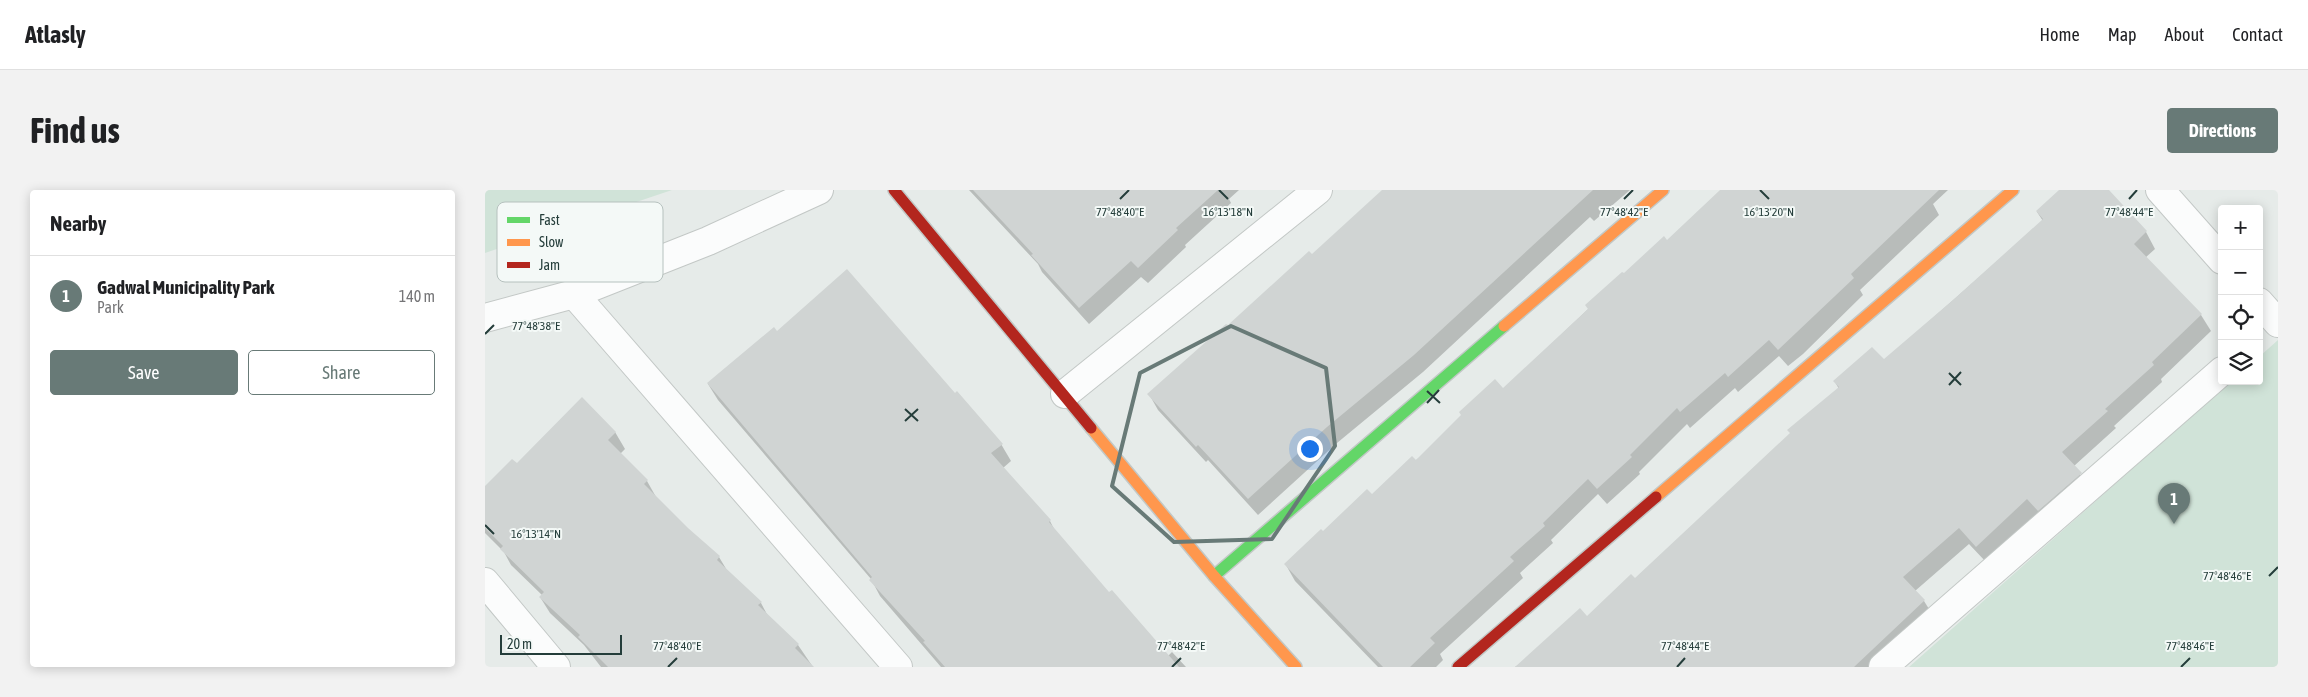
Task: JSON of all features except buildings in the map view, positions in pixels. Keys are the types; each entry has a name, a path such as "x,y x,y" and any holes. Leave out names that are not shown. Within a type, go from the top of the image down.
{"street":[{"path":"663,259 708,241 819,190"},
{"path":"894,190 1214,576 1296,667"},
{"path":"1065,394 1318,190"},
{"path":"1214,576 1663,190"},
{"path":"1458,667 2013,190"},
{"path":"2160,190 2218,255"},
{"path":"485,318 574,294 604,282"},
{"path":"574,294 898,667"},
{"path":"2263,309 2273,326"},
{"path":"1883,667 2218,374"},
{"path":"485,582 556,667"}],"highlighted area":[{"path":"1231,326 1326,368 1335,446 1272,539 1174,542 1112,486 1140,373"}],"green space":[{"path":"485,190 672,190 636,202 497,202 497,249 485,253"},
{"path":"2278,340 2278,667 1909,667 2226,385 2263,385 2263,353"}],"traffic: fast":[{"path":"1214,576 1504,326"}],"traffic: slow":[{"path":"1504,326 1663,190"},
{"path":"1656,497 2013,190"},
{"path":"1091,428 1214,576 1296,667"}],"traffic: jam":[{"path":"894,190 1091,428"},
{"path":"1458,667 1656,497"}],"place":[{"name":"Gadwal Municipality Park","path":"2174,524"}]}
